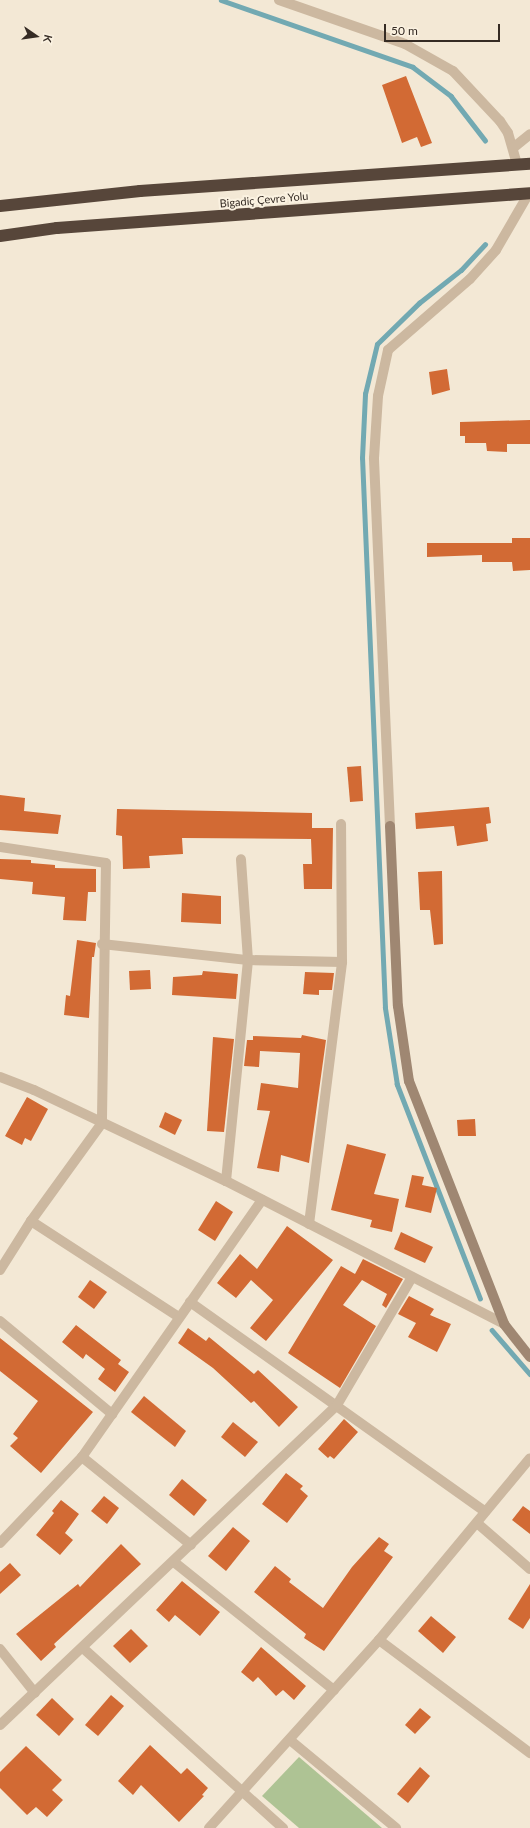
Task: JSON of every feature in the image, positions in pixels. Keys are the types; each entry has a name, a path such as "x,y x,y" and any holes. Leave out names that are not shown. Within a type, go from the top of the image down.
{"highway":[{"name":"Bigadiç Çevre Yolu","path":"0,206 140,191 530,164"},
{"name":"Bigadiç Çevre Yolu","path":"0,236 57,228 529,193"}],"street":[{"path":"279,0 431,57 471,87 500,121 513,148 517,165"},
{"path":"513,148 530,134"},
{"path":"529,193 496,250 470,279 388,350 378,396 374,458 398,1006 409,1081 504,1324 530,1357"},
{"path":"309,1224 342,962 341,824"},
{"path":"0,848 106,863 102,944 102,1123 31,1221 0,1270"},
{"path":"226,1181 248,960 241,859"},
{"path":"102,944 248,960 342,962"},
{"path":"0,1077 226,1181 504,1324"},
{"path":"0,1543 82,1457 262,1200"},
{"path":"31,1221 179,1317"},
{"path":"0,1725 84,1649 337,1405 412,1277"},
{"path":"190,1302 337,1405 485,1512"},
{"path":"0,1321 112,1414"},
{"path":"82,1457 191,1545"},
{"path":"209,1828 243,1793 379,1640 530,1458"},
{"path":"477,1522 530,1569"},
{"path":"174,1562 334,1690"},
{"path":"379,1640 530,1753"},
{"path":"0,1649 35,1693"},
{"path":"84,1649 283,1828"},
{"path":"290,1740 396,1828"}],"green space":[{"path":"299,1757 382,1828 299,1828 262,1796"}],"building":[{"path":"406,76 432,143 421,147 417,137 402,143 382,85"},
{"path":"447,369 450,390 432,395 429,372"},
{"path":"530,420 530,444 507,444 507,452 487,451 486,443 465,443 465,436 460,436 460,422"},
{"path":"512,538 530,538 530,570 513,571 512,562 482,562 482,555 427,557 427,543 512,543"},
{"path":"361,766 363,801 350,802 347,767"},
{"path":"0,795 25,798 24,811 61,815 58,834 0,830"},
{"path":"489,807 491,823 486,824 488,841 457,846 454,826 416,829 415,813"},
{"path":"117,809 312,813 312,828 333,828 332,889 304,889 303,864 312,864 311,839 182,838 183,854 149,856 150,868 123,869 122,836 116,835"},
{"path":"0,859 31,860 31,863 55,865 55,868 96,869 96,892 88,892 86,921 63,920 65,897 32,894 33,882 0,879"},
{"path":"442,871 443,944 434,945 430,910 420,910 418,872"},
{"path":"182,893 221,896 221,924 181,922"},
{"path":"77,940 96,943 94,957 92,957 89,1018 64,1015 66,995 70,996"},
{"path":"150,970 151,989 130,990 129,971"},
{"path":"203,971 238,974 236,999 172,995 173,977 202,975"},
{"path":"305,972 334,973 332,990 319,990 319,995 303,994"},
{"path":"302,1035 326,1040 309,1163 281,1155 279,1172 257,1168 270,1111 257,1110 261,1083 298,1088 300,1053 260,1051 259,1067 244,1066 247,1040 253,1040 253,1036 301,1038"},
{"path":"213,1037 234,1039 224,1132 207,1131"},
{"path":"27,1097 48,1109 31,1141 25,1138 22,1145 5,1136"},
{"path":"165,1112 182,1120 175,1135 159,1127"},
{"path":"475,1119 476,1136 458,1136 457,1120"},
{"path":"347,1144 386,1154 374,1194 399,1199 392,1232 370,1227 372,1220 331,1210"},
{"path":"412,1175 424,1177 422,1185 437,1188 431,1213 405,1207"},
{"path":"216,1201 233,1212 215,1241 198,1230"},
{"path":"287,1226 333,1260 266,1341 250,1328 273,1300 251,1280 236,1298 217,1283 240,1254 257,1269"},
{"path":"401,1232 433,1247 425,1263 394,1249"},
{"path":"363,1259 403,1279 386,1308 382,1305 387,1294 362,1280 343,1305 376,1326 340,1388 288,1353 341,1266 355,1274"},
{"path":"90,1280 107,1292 94,1309 78,1297"},
{"path":"409,1296 434,1309 430,1315 451,1324 437,1352 408,1337 416,1323 398,1314"},
{"path":"76,1325 121,1360 118,1364 129,1372 115,1392 98,1379 105,1369 86,1354 83,1359 62,1342"},
{"path":"188,1328 206,1341 209,1337 254,1374 258,1370 298,1407 279,1427 254,1401 251,1403 213,1368 178,1343"},
{"path":"0,1338 93,1412 41,1473 10,1446 18,1438 13,1434 38,1401 0,1371"},
{"path":"144,1396 186,1431 175,1447 131,1412"},
{"path":"344,1419 358,1432 334,1459 330,1456 328,1458 318,1449"},
{"path":"233,1422 258,1442 245,1457 221,1437"},
{"path":"286,1473 303,1486 300,1489 308,1496 287,1523 262,1504"},
{"path":"182,1479 207,1500 194,1516 169,1495"},
{"path":"104,1496 119,1508 107,1524 91,1511"},
{"path":"61,1500 79,1514 65,1533 73,1540 60,1555 36,1535 54,1513 52,1511"},
{"path":"523,1506 530,1511 530,1534 512,1520"},
{"path":"233,1527 250,1541 226,1571 208,1556"},
{"path":"379,1537 389,1544 384,1551 393,1557 324,1651 304,1638 306,1634 254,1592 275,1566 291,1579 289,1582 323,1608 352,1567"},
{"path":"121,1544 141,1564 54,1644 56,1647 41,1661 16,1634 78,1584 80,1587"},
{"path":"10,1563 21,1575 0,1594 0,1572"},
{"path":"182,1581 220,1612 200,1636 175,1615 169,1622 156,1610"},
{"path":"530,1584 530,1618 523,1629 508,1619"},
{"path":"431,1616 456,1637 443,1653 418,1631"},
{"path":"131,1629 148,1646 130,1663 113,1646"},
{"path":"261,1647 306,1686 294,1700 283,1690 276,1696 258,1677 253,1682 241,1672"},
{"path":"111,1695 124,1706 98,1736 85,1725"},
{"path":"52,1698 74,1719 59,1736 36,1715"},
{"path":"420,1708 431,1717 415,1734 405,1725"},
{"path":"150,1745 181,1774 187,1768 208,1788 202,1795 204,1796 179,1822 141,1785 133,1795 118,1781"},
{"path":"26,1746 62,1780 52,1790 63,1800 47,1817 36,1807 27,1815 0,1788 0,1772"},
{"path":"420,1767 430,1776 408,1803 397,1794"}],"waterway":[{"path":"221,0 413,67 451,96 485,140"},
{"path":"480,1299 397,1085 385,1008 362,458 365,394 377,344 419,303 461,270 485,244"},
{"path":"492,1330 530,1374"}]}
